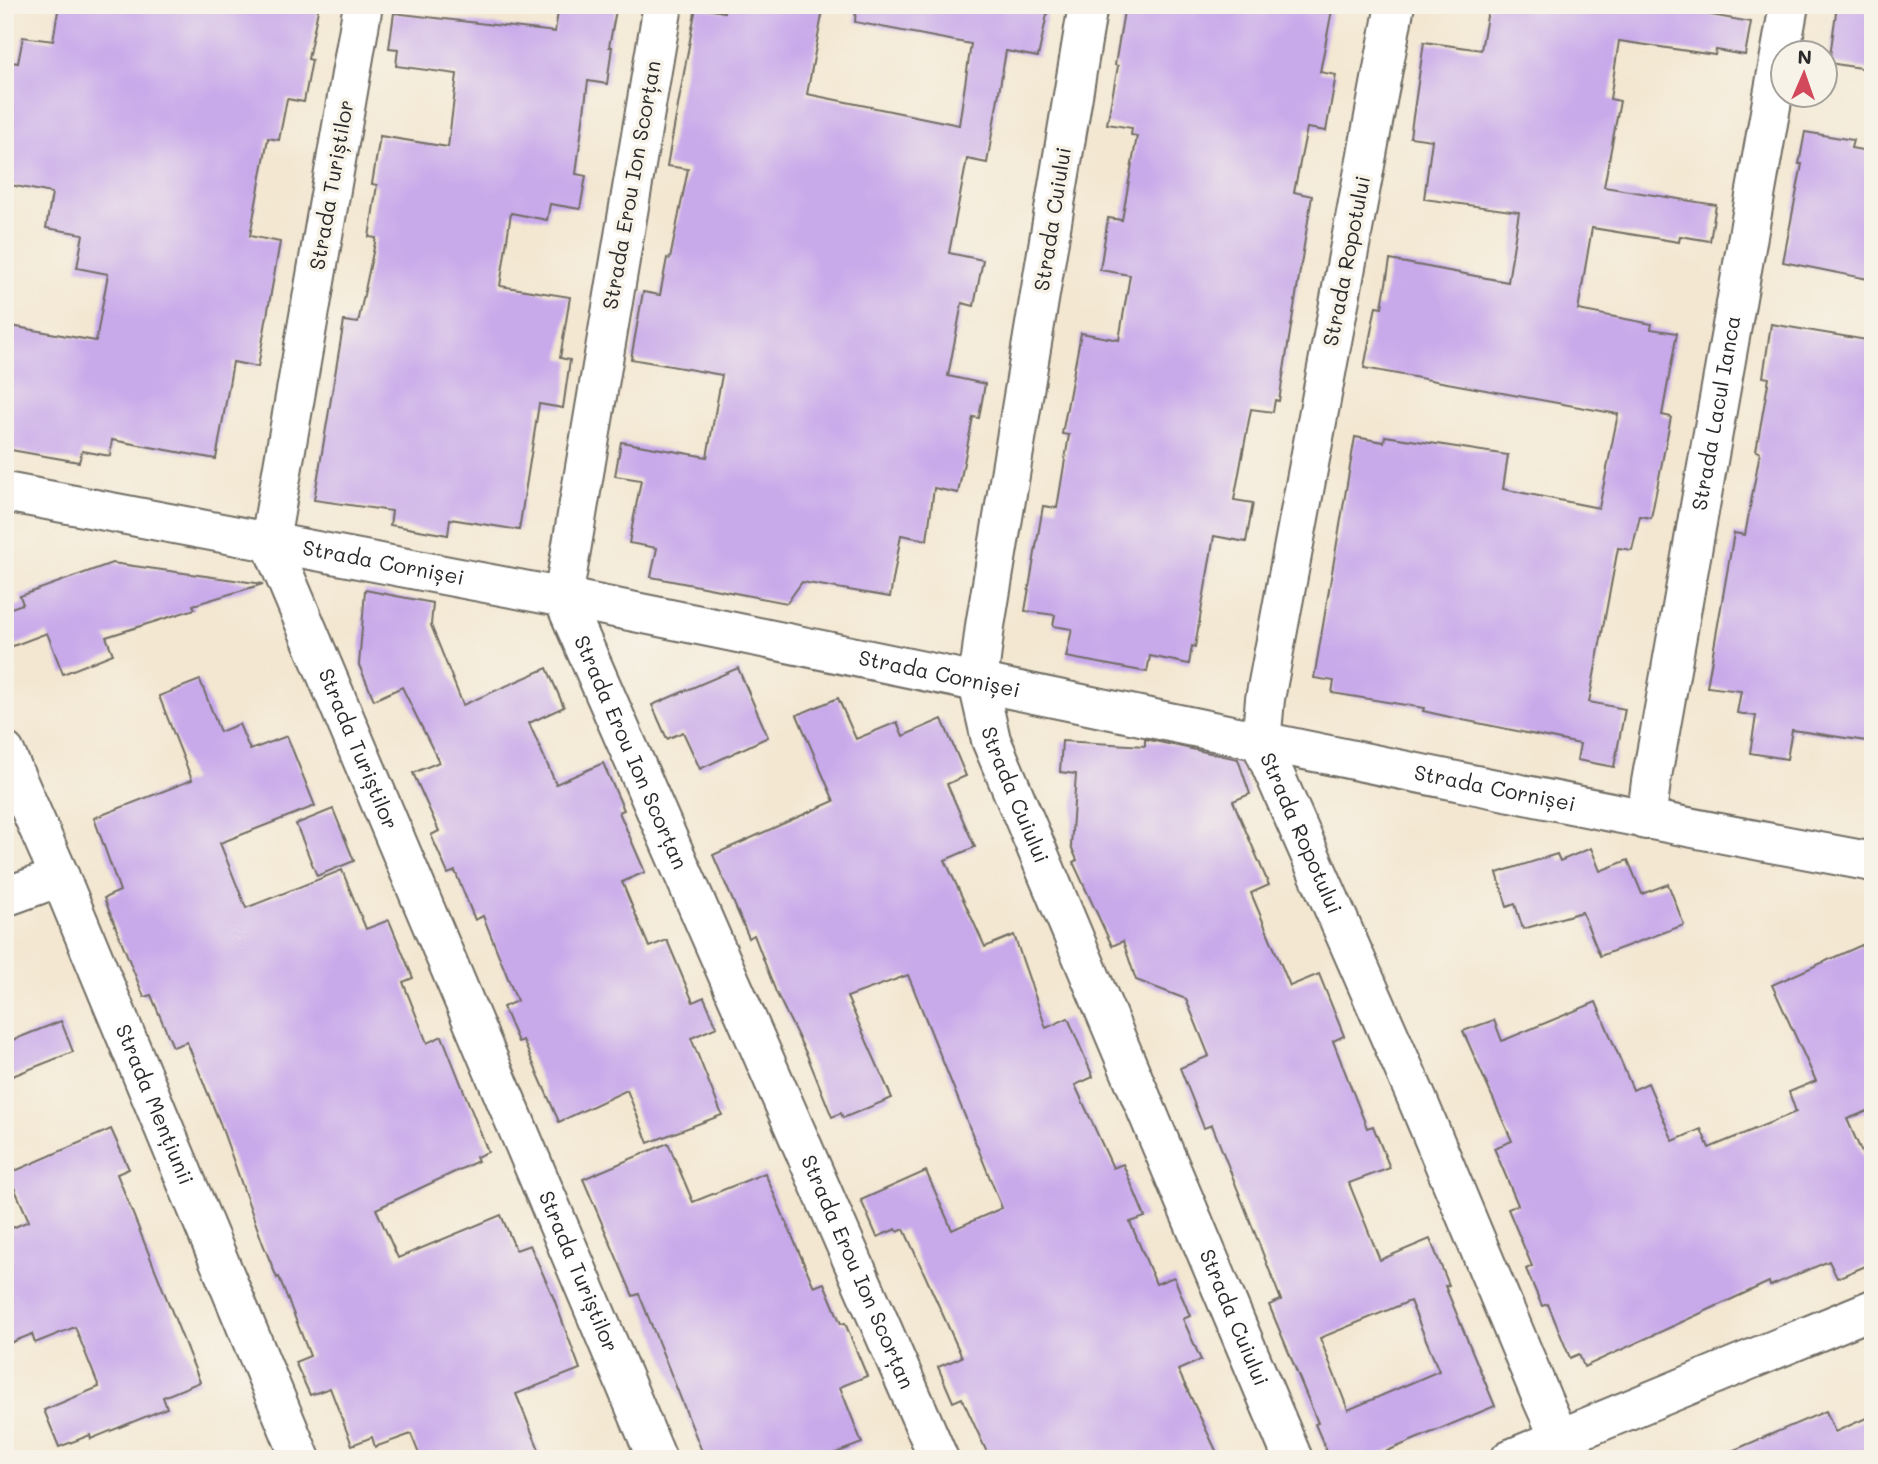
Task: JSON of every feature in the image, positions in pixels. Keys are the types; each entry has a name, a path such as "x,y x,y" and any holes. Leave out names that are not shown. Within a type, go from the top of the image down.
{"street":[{"name":"Strada Turiștilor","path":"363,5 270,541 657,1459"},
{"name":"Strada Erou Ion Scorțan","path":"663,5 563,598 939,1459"},
{"name":"Strada Cuiului","path":"1088,5 985,626 978,683 991,740 1293,1459"},
{"name":"Strada Ropotului","path":"1395,5 1265,699 1261,743 1415,1094 1564,1448"},
{"name":"Strada Lacul Ianca","path":"1646,820 1789,5"},
{"name":"Strada Cornișei","path":"5,492 563,598 1261,743 1873,862"},
{"name":"Strada Mențiunii","path":"5,752 60,877 301,1459"},
{"path":"5,897 60,877"},
{"path":"1510,1459 1564,1448 1873,1309"}],"building":[{"path":"59,5 319,5 308,59 312,60 304,102 287,99 279,140 268,138 250,236 280,242 258,367 233,362 216,459 112,440 110,456 82,451 79,462 5,449 5,325 96,341 108,274 77,268 83,234 46,228 52,193 5,184 5,61 18,63 23,37 53,41"},
{"path":"559,5 617,5 609,47 612,47 607,84 588,81 576,174 586,176 580,209 550,204 547,220 511,213 500,286 570,297 560,358 570,360 563,408 539,404 519,530 450,519 448,535 390,525 392,511 314,500 344,321 358,323 376,238 369,237 377,185 372,184 380,136 448,147 457,74 396,66 398,49 389,48 394,13 555,32"},
{"path":"725,5 824,5 807,94 959,125 971,44 855,22 856,5 1049,5 1038,57 1006,51 987,163 967,159 949,253 983,260 974,306 962,303 948,376 985,384 979,418 973,417 958,493 934,488 927,540 901,535 890,597 802,582 787,603 651,577 657,548 629,543 641,480 615,476 621,442 707,457 722,375 631,359 643,292 660,295 688,169 667,166 696,7 724,12"},
{"path":"1125,5 1333,5 1320,72 1336,75 1326,131 1307,128 1294,192 1312,196 1279,401 1275,400 1273,412 1251,409 1234,500 1253,503 1246,542 1214,536 1195,647 1192,646 1189,664 1150,656 1147,672 1066,657 1072,629 1053,626 1055,615 1025,611 1043,506 1057,508 1069,435 1062,434 1081,333 1119,340 1130,275 1100,270 1108,218 1122,220 1137,136 1131,135 1132,128 1107,124 1118,66 1115,65"},
{"path":"1489,5 1654,5 1751,22 1745,55 1716,50 1715,55 1619,41 1610,99 1620,101 1604,187 1716,205 1710,241 1680,236 1679,242 1592,228 1578,310 1652,324 1651,329 1677,333 1662,415 1671,417 1651,518 1640,516 1632,550 1618,548 1589,702 1625,709 1614,767 1577,760 1580,744 1423,711 1424,708 1332,693 1334,681 1314,678 1355,437 1384,442 1385,436 1508,455 1503,489 1599,508 1618,414 1364,368 1376,306 1382,307 1390,260 1508,282 1519,212 1424,199 1432,140 1410,137 1424,42 1481,50"},
{"path":"1837,5 1873,5 1873,70 1840,65 1840,38 1832,38"},
{"path":"1805,132 1853,140 1851,148 1873,152 1873,280 1783,262 1802,164 1799,164"},
{"path":"1771,324 1873,341 1873,742 1792,730 1787,759 1750,753 1756,716 1737,713 1741,691 1707,687 1734,533 1745,535 1760,452 1756,451 1769,378 1763,377"},
{"path":"112,563 263,584 193,605 195,609 106,637 113,654 63,674 47,633 5,649 5,610 23,604 20,596"},
{"path":"365,590 433,603 431,625 463,705 547,668 564,707 529,723 556,784 603,763 624,810 619,812 645,872 622,882 649,947 667,940 693,1002 704,997 717,1027 691,1038 722,1115 648,1143 627,1090 559,1122 523,1040 518,1042 503,1007 517,1001 483,916 475,920 455,871 448,874 431,835 439,831 413,773 439,762 402,687 374,700 359,665"},
{"path":"738,668 768,737 700,769 683,732 667,739 652,705"},
{"path":"200,680 220,732 239,724 250,750 287,736 315,806 220,843 246,908 342,870 366,929 389,920 413,978 403,982 427,1043 442,1036 488,1152 476,1157 478,1161 376,1209 398,1258 501,1215 516,1250 530,1245 580,1369 516,1394 543,1459 421,1459 411,1434 375,1447 372,1437 352,1445 330,1388 310,1395 295,1362 310,1356 263,1244 220,1123 187,1042 173,1047 151,995 144,997 104,898 120,891 94,818 192,780 159,696"},
{"path":"838,698 856,739 897,722 903,736 942,719 966,776 947,784 975,847 945,860 985,947 1014,935 1046,1028 1068,1018 1093,1077 1075,1085 1113,1168 1123,1164 1145,1217 1130,1222 1156,1284 1174,1277 1190,1316 1183,1319 1201,1360 1178,1370 1220,1459 990,1459 962,1398 953,1402 938,1367 962,1357 904,1229 898,1232 896,1229 877,1237 861,1200 926,1171 952,1230 1002,1208 908,975 847,997 892,1098 843,1118 841,1113 832,1117 807,1055 776,992 754,935 749,938 713,855 834,801 797,715"},
{"path":"1145,739 1238,759 1250,794 1233,801 1269,885 1251,893 1290,986 1319,974 1344,1036 1333,1041 1367,1128 1373,1126 1390,1168 1349,1183 1380,1260 1430,1239 1449,1285 1445,1286 1495,1406 1368,1459 1330,1459 1315,1424 1318,1423 1269,1305 1281,1300 1212,1125 1204,1128 1180,1068 1209,1056 1186,999 1136,980 1123,941 1112,946 1073,862 1077,860 1071,846 1076,774 1060,772 1062,741 1145,746","holes":["1410,1301 1439,1371 1348,1410 1320,1338"]},
{"path":"333,809 354,861 317,876 296,824"},
{"path":"1591,848 1600,871 1628,860 1642,894 1668,884 1684,925 1600,956 1582,912 1523,929 1515,904 1507,907 1497,873 1557,854 1560,861"},
{"path":"1873,940 1873,1109 1847,1119 1873,1178 1873,1263 1837,1278 1829,1261 1770,1286 1769,1282 1584,1367 1579,1354 1570,1358 1548,1304 1542,1306 1526,1269 1532,1266 1508,1209 1518,1205 1494,1148 1512,1141 1463,1031 1494,1020 1502,1041 1596,1002 1633,1090 1648,1083 1673,1141 1701,1129 1709,1148 1796,1112 1789,1092 1816,1081 1772,985"},
{"path":"61,1021 73,1052 5,1079 5,1043"},
{"path":"111,1129 129,1169 117,1174 200,1382 163,1397 167,1408 91,1439 90,1435 59,1447 44,1410 99,1387 75,1327 35,1343 32,1334 5,1345 5,1231 29,1221 8,1174"},
{"path":"668,1143 693,1202 765,1173 814,1287 824,1283 841,1324 845,1323 867,1376 840,1387 862,1443 820,1459 705,1459 639,1294 633,1296 583,1179"},
{"path":"1826,1411 1835,1432 1873,1415 1873,1459 1713,1459"}]}
